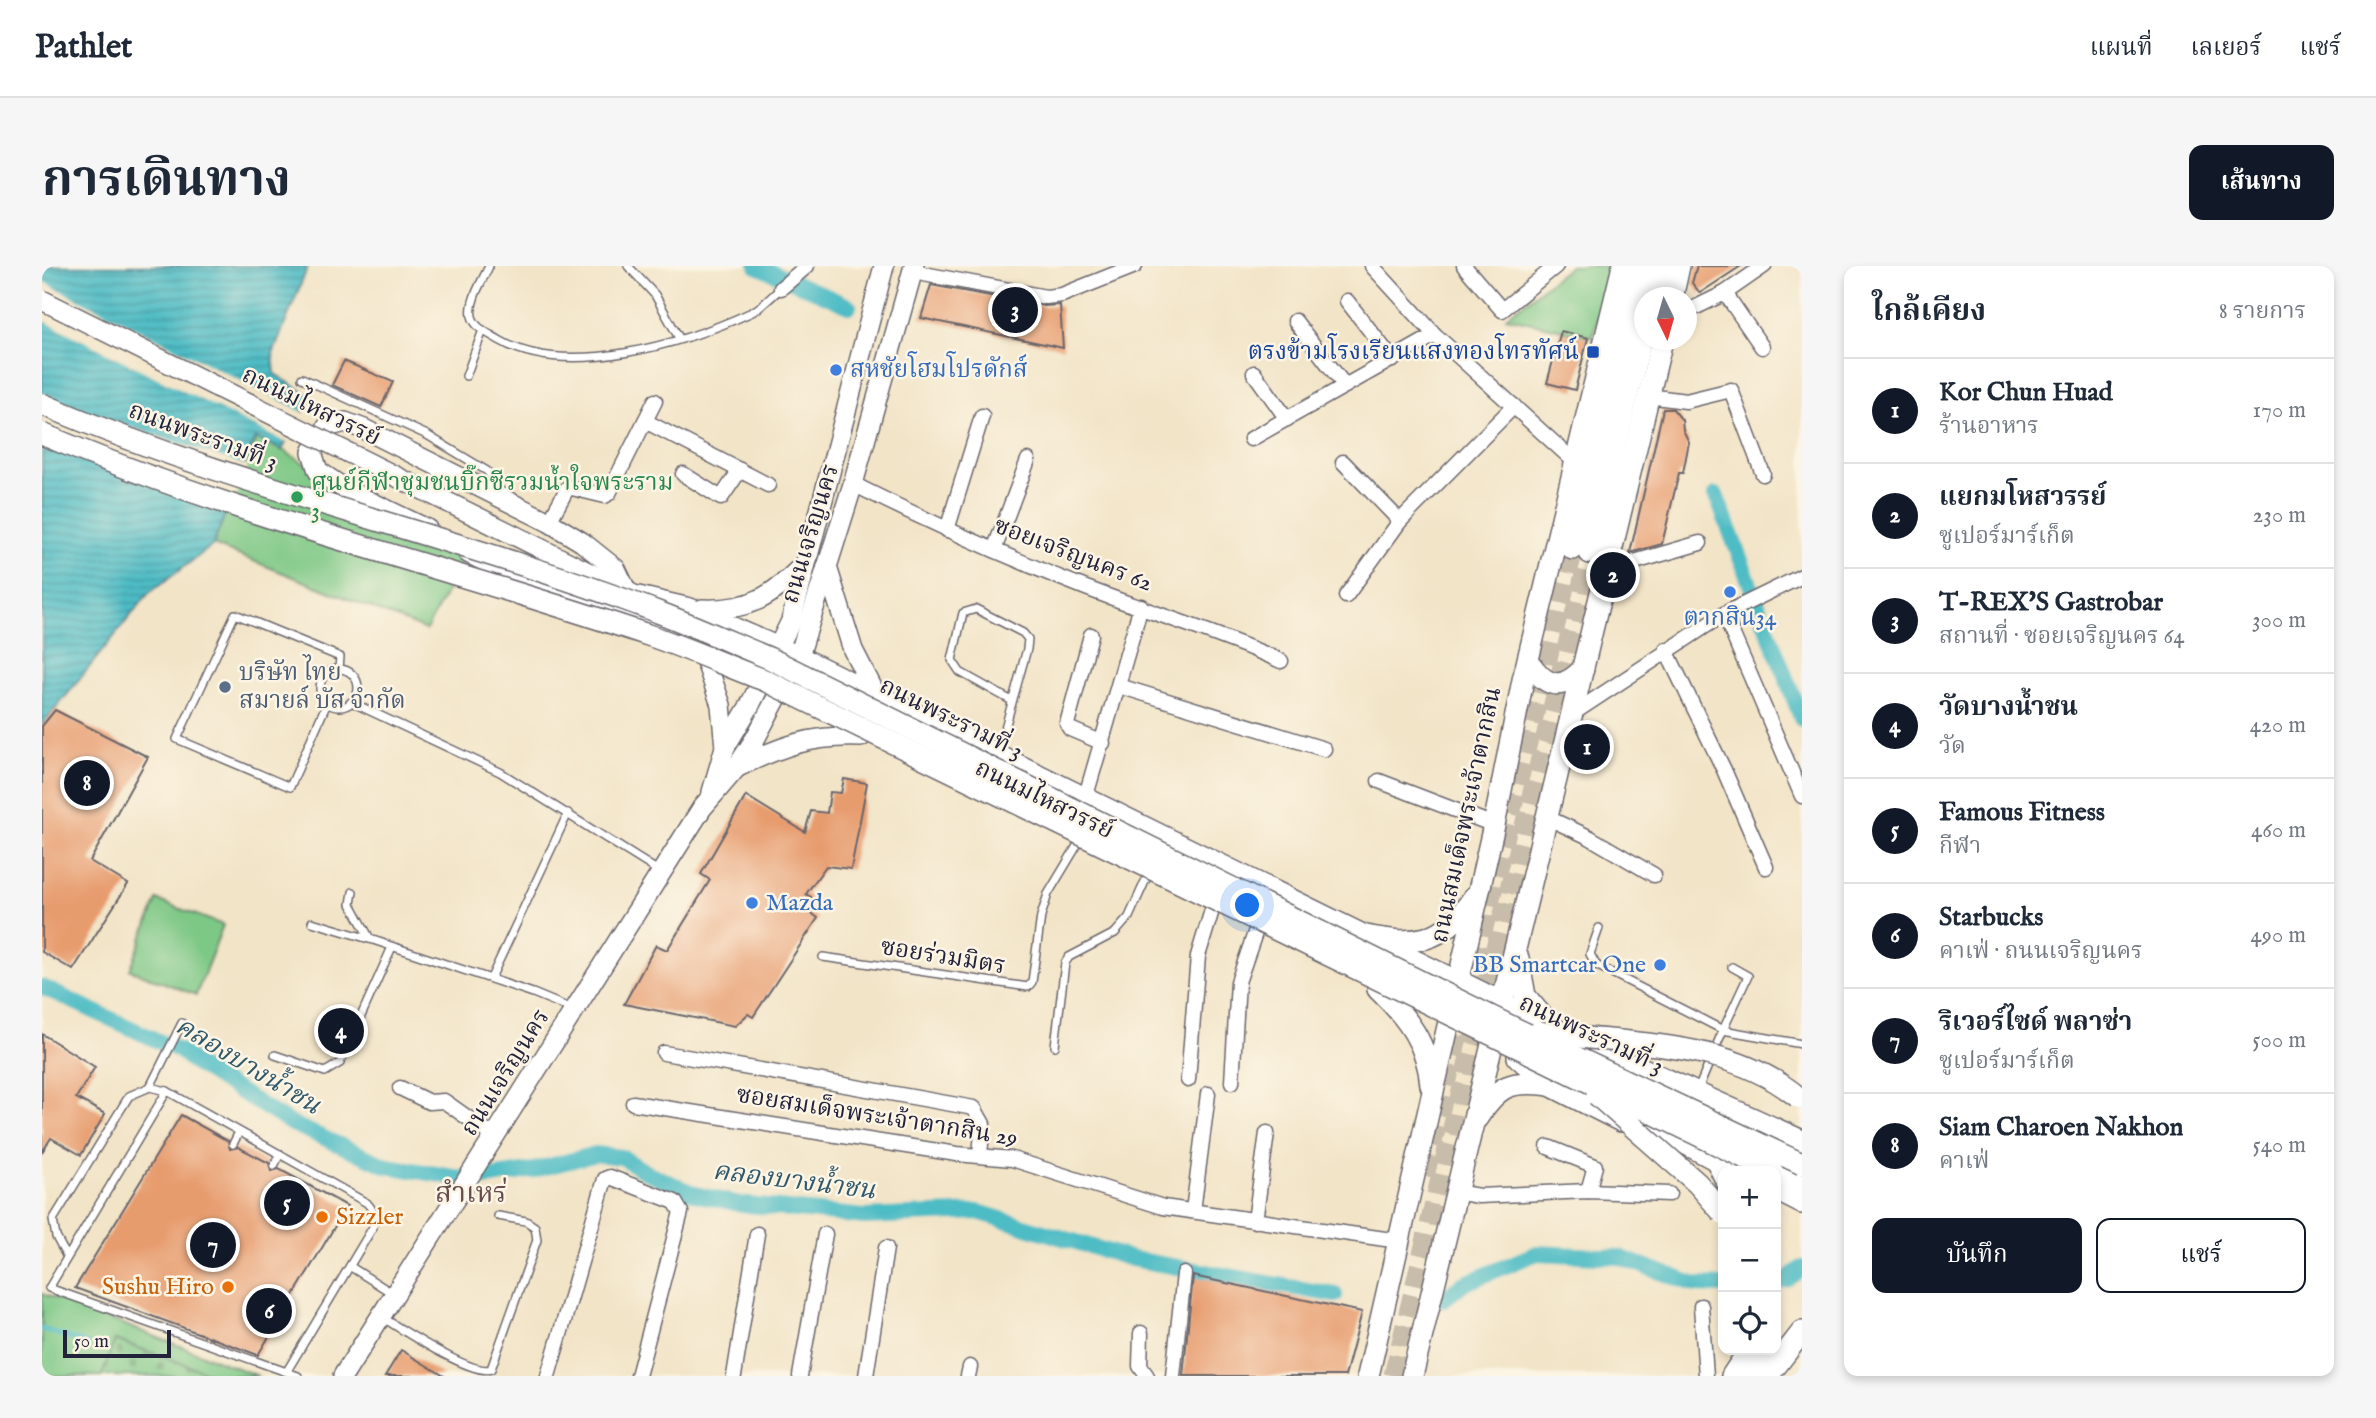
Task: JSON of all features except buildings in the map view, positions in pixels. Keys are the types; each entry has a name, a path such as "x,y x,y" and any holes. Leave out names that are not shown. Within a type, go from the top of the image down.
{"main road":[{"name":"ถนนเจริญนคร","path":"711,797 725,747 780,648 791,621 884,266"},
{"name":"ถนนสมเด็จพระเจ้าตากสิน","path":"1368,1376 1494,825 1528,661 1623,266"},
{"path":"1637,287 1641,266"},
{"path":"1654,287 1659,266"},
{"path":"1674,287 1679,266"},
{"name":"ถนนเจริญนคร","path":"343,1376 661,873 711,797 737,767 779,697 799,656 853,484 913,269"},
{"path":"1634,299 1581,551 1637,350"},
{"name":"ถนนมไหสวรรย์","path":"42,300 630,593 690,608 799,656 1458,981"},
{"path":"1412,1376 1469,1130 1504,1004 1546,817 1660,350"},
{"name":"ถนนพระรามที่ 3","path":"42,404 94,426 270,489 662,614 771,659 1516,1028 1802,1164"},
{"path":"630,593 616,569 549,522 345,422 327,427 312,452 318,471 348,491 413,521 502,572 567,598 670,628"},
{"name":"ถนนพระรามที่ 3","path":"42,434 260,514 654,637 764,680 1762,1166"},
{"path":"690,608 719,610 762,600 781,587 806,561"},
{"path":"827,567 853,650 876,695"},
{"name":"ถนนมไหสวรรย์","path":"630,593 703,653 779,697 1448,1024"},
{"path":"703,653 720,698 725,747"},
{"path":"1528,661 1539,678 1557,684 1573,679 1583,669"},
{"path":"737,767 775,750 825,736 860,737"},
{"path":"1361,935 1393,941 1417,941 1435,936 1463,914 1478,891"},
{"path":"1517,939 1519,977 1525,996 1536,1013 1555,1029"},
{"path":"1458,981 1555,1029 1802,1141"},
{"path":"1378,989 1416,1032 1427,1061 1432,1101"},
{"path":"1448,1024 1642,1119 1727,1166"},
{"path":"1516,1028 1724,1058 1779,1082 1802,1102"},
{"path":"1518,1057 1550,1085 1650,1136 1708,1157"},
{"path":"1642,1119 1635,1100 1638,1088 1646,1081 1659,1076"},
{"path":"1577,1077 1698,1183 1718,1207"},
{"path":"1469,1130 1489,1098 1505,1086 1527,1082 1550,1085"},
{"name":"ถนนพระรามที่ 3","path":"1781,1176 1802,1186"},
{"path":"1781,1192 1802,1203"},
{"path":"1755,1375 1802,1334"},
{"path":"1783,1376 1802,1334"},
{"path":"1732,1376 1746,1355"},
{"path":"1755,1355 1755,1375"}],"street":[{"path":"913,269 1046,297 1071,292 1135,266"},
{"path":"1373,266 1436,335 1575,462"},
{"path":"1464,266 1502,310 1546,269"},
{"path":"1697,306 1726,292 1764,266"},
{"path":"781,288 802,270"},
{"path":"1726,292 1762,347"},
{"path":"1347,301 1393,360"},
{"path":"1295,321 1345,386"},
{"path":"1251,439 1436,335"},
{"path":"1254,373 1287,419"},
{"path":"1648,396 1686,401 1731,390 1763,474"},
{"path":"549,522 568,487 605,496 609,493 654,401"},
{"path":"1346,596 1400,521 1514,406"},
{"path":"947,530 982,416"},
{"path":"645,421 768,485"},
{"path":"994,550 1028,460"},
{"path":"1343,463 1400,521"},
{"path":"683,474 721,498 740,470"},
{"name":"ซอยเจริญนคร 62","path":"853,484 994,550 1280,660"},
{"path":"1607,570 1700,543"},
{"path":"1572,714 1724,614 1802,576"},
{"path":"1085,799 1141,606"},
{"path":"1724,614 1802,796"},
{"path":"1091,635 1067,724 1070,729 1103,743"},
{"path":"1666,650 1724,770 1766,867"},
{"path":"1119,686 1324,750"},
{"path":"1379,781 1494,825"},
{"path":"1546,817 1589,837 1654,875"},
{"path":"1188,1080 1198,956 1212,910"},
{"path":"1232,1083 1238,982 1256,930"},
{"path":"664,1053 974,1108 983,1124 980,1154"},
{"path":"400,1088 429,1102 444,1101 492,1141"},
{"path":"1193,1211 1208,1094"},
{"name":"ซอยสมเด็จพระเจ้าตากสิน 29","path":"633,1103 957,1154 980,1154 1029,1164 1143,1203 1399,1241"},
{"path":"1255,1221 1267,1133"},
{"path":"1548,1147 1595,1166 1588,1191"},
{"path":"1708,1157 1718,1174"},
{"path":"548,1376 605,1179 610,1177 675,1202 681,1212 638,1376"},
{"path":"1455,1192 1479,1196 1588,1191 1670,1194"},
{"path":"734,1376 757,1234"},
{"path":"800,1376 825,1234"},
{"path":"866,1376 886,1248"},
{"path":"1173,1376 1184,1274"},
{"path":"1701,1306 1706,1376"},
{"path":"1140,1333 1140,1366 1147,1376"},
{"path":"1755,1375 1763,1355"}],"lane":[{"path":"489,266 473,303 472,317 483,330 505,343 554,357 604,357 680,338 754,311 781,288"},
{"path":"628,266 655,295 680,338"},
{"path":"466,376 483,330"},
{"path":"302,378 427,435 488,471 494,480 491,492"},
{"path":"997,755 1012,701 1028,639 1023,633 970,609 963,613 952,660 960,672 1012,701"},
{"path":"327,703 290,787 177,738 235,614 340,657 339,669"},
{"path":"339,669 355,679 358,691 351,702 339,707 327,703 320,693 321,682 328,673 339,669"},
{"path":"351,702 500,772 661,873"},
{"path":"491,978 568,813"},
{"name":"ซอยร่วมมิตร","path":"823,957 1028,987 1045,905 1078,844"},
{"path":"1055,1046 1065,963 1069,957 1115,933 1129,916 1147,877"},
{"path":"353,892 351,904 369,939"},
{"path":"312,922 491,978 574,1010"},
{"path":"1599,928 1590,954 1596,965 1723,1030 1802,1044"},
{"path":"275,1055 325,1072 340,1063 392,947"},
{"path":"1697,1093 1748,976 1746,972 1732,967"},
{"path":"150,1087 182,1023"},
{"path":"67,1257 56,1237 53,1220 129,1096 150,1087 167,1091 367,1203 373,1210 376,1218 373,1227 287,1371"},
{"path":"167,1091 67,1257 45,1287 298,1376"},
{"path":"233,1144 240,1132"},
{"path":"274,1166 280,1154"},
{"path":"382,1317 448,1359 481,1372 491,1369 537,1240 535,1227 526,1221 498,1216"},
{"path":"351,1267 396,1295"}],"green space":[{"path":"1570,266 1611,266 1593,337 1506,317"},
{"name":"ศูนย์กีฬาชุมชนบิ๊กซีรวมน้ำใจพระราม 3","path":"256,438 282,450 465,558 426,630 213,545"},
{"path":"157,900 223,925 196,995 130,970"},
{"path":"42,1294 258,1376 218,1376 115,1340 102,1376 42,1376"},
{"path":"115,1340 218,1376 102,1376"}],"water":[{"path":"42,266 308,266 273,354 275,374 312,397 282,450 255,438 213,545 148,594 42,726"}],"pier":[{"path":"42,281 307,414 289,444 42,320"},
{"path":"42,393 92,415 248,466 230,512 42,444"}],"waterway":[{"path":"757,266 849,306"},
{"name":"คลองบางน้ำชน","path":"1716,495 1802,720"},
{"name":"คลองบางน้ำชน","path":"42,987 182,1052 195,1064 290,1123 387,1166 454,1177 486,1178 534,1170 596,1154 622,1157 644,1171 695,1194 739,1204 865,1217 978,1212 1132,1259 1335,1295"},
{"name":"คลองบางน้ำชน","path":"1443,1300 1461,1285 1537,1253 1619,1257 1696,1285 1718,1286"},
{"name":"คลองบางน้ำชน","path":"1781,1280 1786,1280 1802,1268"},
{"path":"42,1329 88,1344"}],"tunnel":[{"path":"1424,1176 1573,549"},
{"path":"1394,1376 1590,553"}],"place":[{"name":"T-REX'S Gastrobar","path":"1015,310"},
{"name":"ตรงข้ามโรงเรียนแสงทองโทรทัศน์","path":"1593,352"},
{"name":"สหชัยโฮมโปรดักส์","path":"836,370"},
{"name":"ศูนย์กีฬาชุมชนบิ๊กซีรวมน้ำใจพระราม 3","path":"297,497"},
{"name":"แยกมโหสวรรย์","path":"1613,575"},
{"name":"ตากสิน34","path":"1730,592"},
{"name":"บริษัท ไทย สมายล์ บัส จำกัด","path":"225,687"},
{"name":"Kor Chun Huad","path":"1587,747"},
{"name":"Siam Charoen Nakhon","path":"87,783"},
{"name":"Mazda","path":"752,903"},
{"name":"BB Smartcar One","path":"1660,965"},
{"name":"วัดบางน้ำชน","path":"341,1031"},
{"name":"Famous Fitness","path":"287,1203"},
{"name":"Sizzler","path":"322,1217"},
{"name":"ริเวอร์ไซด์ พลาซ่า","path":"213,1245"},
{"name":"Sushu Hiro","path":"228,1287"},
{"name":"Starbucks","path":"269,1311"}],"district":[{"name":"สำเหร่","path":"471,1194"}]}
